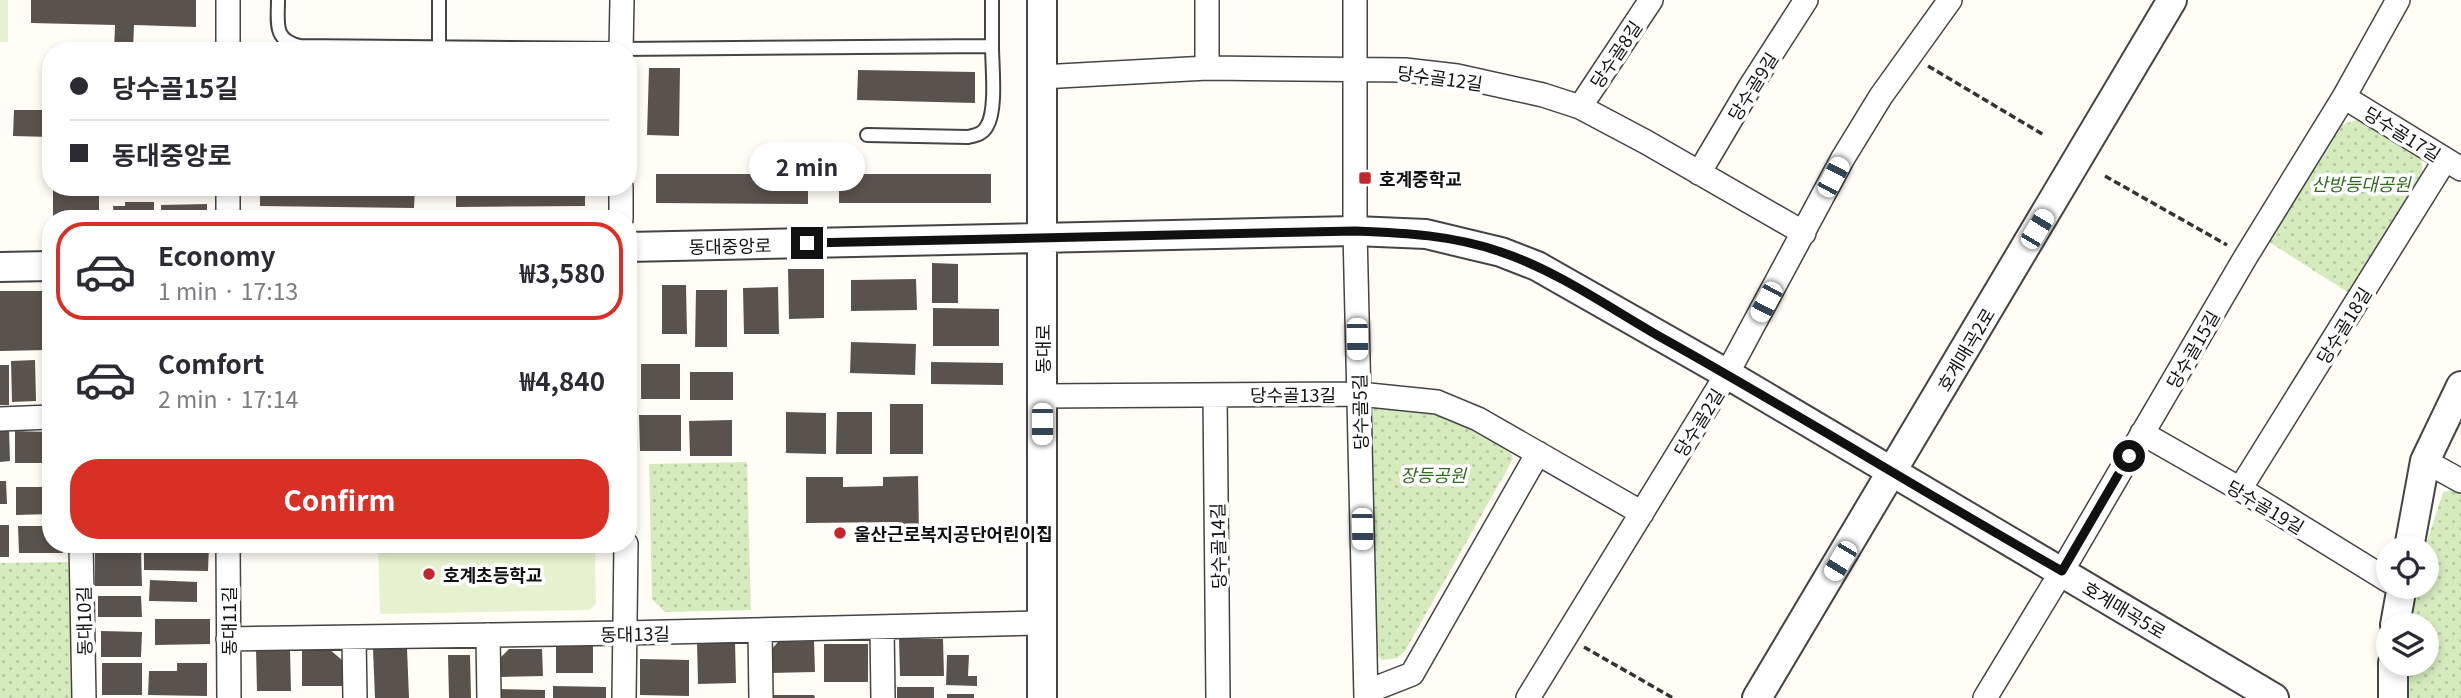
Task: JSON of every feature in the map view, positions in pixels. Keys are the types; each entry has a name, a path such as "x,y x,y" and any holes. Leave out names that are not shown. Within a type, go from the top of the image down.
{"street":[{"path":"228,0 228,42"},
{"path":"621,42 622,0"},
{"name":"동대로","path":"1041,698 1042,0"},
{"path":"1207,0 1207,68"},
{"name":"당수골5길","path":"1355,0 1355,231 1366,695"},
{"name":"당수골8길","path":"1580,107 1651,0"},
{"name":"당수골9길","path":"1699,173 1806,0"},
{"name":"당수골2길","path":"1528,698 1727,374 1843,158 1881,96 1950,0"},
{"name":"호계매곡2로","path":"1758,698 2172,0"},
{"name":"당수골15길","path":"1985,698 2245,258 2344,97 2398,0"},
{"name":"당수골12길","path":"1041,77 1207,68 1405,70 1457,76 1543,95 1580,107 1804,233"},
{"name":"당수골17길","path":"2344,97 2453,164"},
{"name":"당수골18길","path":"2240,489 2453,164"},
{"name":"호계매곡5로","path":"1041,238 1355,231 1426,234 1501,252 1536,266 1727,374 2274,698"},
{"name":"동대중앙로","path":"637,247 1041,238"},
{"path":"0,267 42,265"},
{"path":"2411,536 2425,461 2461,386"},
{"name":"당수골13길","path":"1042,396 1359,394 1437,402 1478,419 1642,513"},
{"name":"당수골14길","path":"1215,395 1218,698"},
{"path":"0,419 42,418"},
{"name":"당수골19길","path":"2142,433 2240,489 2376,573"},
{"path":"1366,695 1412,674 1538,453"},
{"path":"2425,461 2461,481"},
{"name":"동대10길","path":"81,553 84,698"},
{"name":"동대11길","path":"228,553 229,698"},
{"path":"624,698 626,553"},
{"name":"동대13길","path":"229,639 1041,623"},
{"path":"882,627 883,698"},
{"path":"760,630 761,698"},
{"path":"488,635 489,698"},
{"path":"354,638 355,698"},
{"path":"2393,676 2393,698"}],"lane":[{"path":"278,0 280,36 286,42"},
{"path":"439,0 439,42"},
{"path":"867,135 968,137 979,135 986,128 992,116 992,0"},
{"path":"637,50 992,47"}],"path":[{"path":"1923,64 2044,135"},
{"path":"2105,176 2227,246"},
{"path":"1583,646 1673,698"}],"green space":[{"path":"0,0 8,0 8,42 0,42"},
{"name":"산방등대공원","path":"2359,119 2421,156 2423,173 2349,293 2269,242 2341,125"},
{"name":"장등공원","path":"1378,402 1441,411 1507,441 1513,459 1405,651 1397,658 1382,660 1373,652 1369,413"},
{"path":"747,462 751,610 665,612 652,599 649,464"},
{"path":"2461,488 2461,698 2404,698 2405,676 2439,676 2439,613 2413,613 2415,599 2439,599 2439,536 2429,536 2443,492"},
{"path":"378,553 595,553 596,604 590,610 380,614"},
{"path":"69,562 71,698 0,698 0,563"}],"building":[{"path":"31,0 196,0 196,27 134,25 133,42 114,42 115,25 31,23"},
{"path":"649,68 680,68 679,136 647,135"},
{"path":"858,70 975,72 975,103 857,100"},
{"path":"14,110 42,110 42,137 13,136"},
{"path":"656,174 808,174 808,204 656,203"},
{"path":"839,174 991,174 991,203 839,203"},
{"path":"53,196 99,196 99,210 53,210"},
{"path":"260,196 415,196 414,208 260,206"},
{"path":"456,196 585,196 585,206 456,207"},
{"path":"125,202 154,202 154,210 113,210 113,206 125,206"},
{"path":"207,204 207,210 161,210 161,205"},
{"path":"932,263 958,264 958,303 932,303"},
{"path":"788,269 824,269 824,318 789,319"},
{"path":"916,279 917,310 851,311 851,280"},
{"path":"662,285 686,285 687,334 662,334"},
{"path":"778,287 779,334 744,334 743,288"},
{"path":"696,290 727,290 727,347 695,347"},
{"path":"0,291 42,291 42,350 0,351"},
{"path":"933,308 999,309 999,346 933,346"},
{"path":"851,342 916,344 915,375 850,373"},
{"path":"35,360 36,401 12,402 11,361"},
{"path":"931,362 1003,363 1003,385 931,384"},
{"path":"641,364 680,364 680,399 641,399"},
{"path":"0,365 9,365 9,405 0,405"},
{"path":"690,372 733,372 733,400 690,400"},
{"path":"890,404 923,404 923,454 890,454"},
{"path":"786,412 826,413 826,454 786,453"},
{"path":"837,412 872,412 872,454 836,454"},
{"path":"639,415 681,415 681,451 640,451"},
{"path":"732,420 732,456 690,456 689,421"},
{"path":"0,430 9,430 10,461 0,462"},
{"path":"15,431 42,432 42,463 15,463"},
{"path":"918,476 919,536 899,536 899,522 806,523 806,477 843,477 843,487 883,486 883,477"},
{"path":"0,481 6,481 7,504 0,504"},
{"path":"16,487 42,487 42,514 16,515"},
{"path":"0,525 9,525 9,557 0,557"},
{"path":"18,526 42,526 42,553 19,553"},
{"path":"95,553 141,553 142,586 95,586"},
{"path":"144,553 209,553 208,571 144,570"},
{"path":"150,580 197,582 197,602 149,601"},
{"path":"98,596 141,596 142,617 98,617"},
{"path":"155,619 210,619 210,644 155,645"},
{"path":"101,631 142,632 141,657 101,657"},
{"path":"899,639 943,639 944,676 900,676"},
{"path":"697,641 735,641 736,683 698,684"},
{"path":"814,641 815,672 769,673 768,653 778,642"},
{"path":"824,644 868,644 868,682 824,682"},
{"path":"556,645 593,645 593,673 556,673"},
{"path":"407,648 409,698 375,698 373,649"},
{"path":"256,649 290,649 291,691 257,691"},
{"path":"302,649 329,649 342,660 342,686 302,686"},
{"path":"509,649 542,649 543,676 498,677 498,660"},
{"path":"448,655 470,655 471,698 449,698"},
{"path":"947,655 969,655 968,676 977,676 977,686 946,685"},
{"path":"640,659 689,660 689,696 640,695"},
{"path":"102,663 142,663 142,695 102,695"},
{"path":"177,663 207,663 207,696 148,695 149,671 177,671"},
{"path":"553,686 606,687 606,698 553,698"},
{"path":"897,687 934,687 934,698 897,698"},
{"path":"498,689 545,690 545,698 498,698"},
{"path":"947,694 974,694 974,698 947,698"},
{"path":"773,695 814,695 815,698 773,698"}],"place":[{"name":"호계중학교","path":"1365,178"},
{"name":"울산근로복지공단어린이집","path":"840,533"},
{"name":"호계초등학교","path":"429,574"}],"route":[{"path":"807,243 1355,231 1426,234 1462,241 1536,266 1727,374 2062,571 2129,456"}]}
